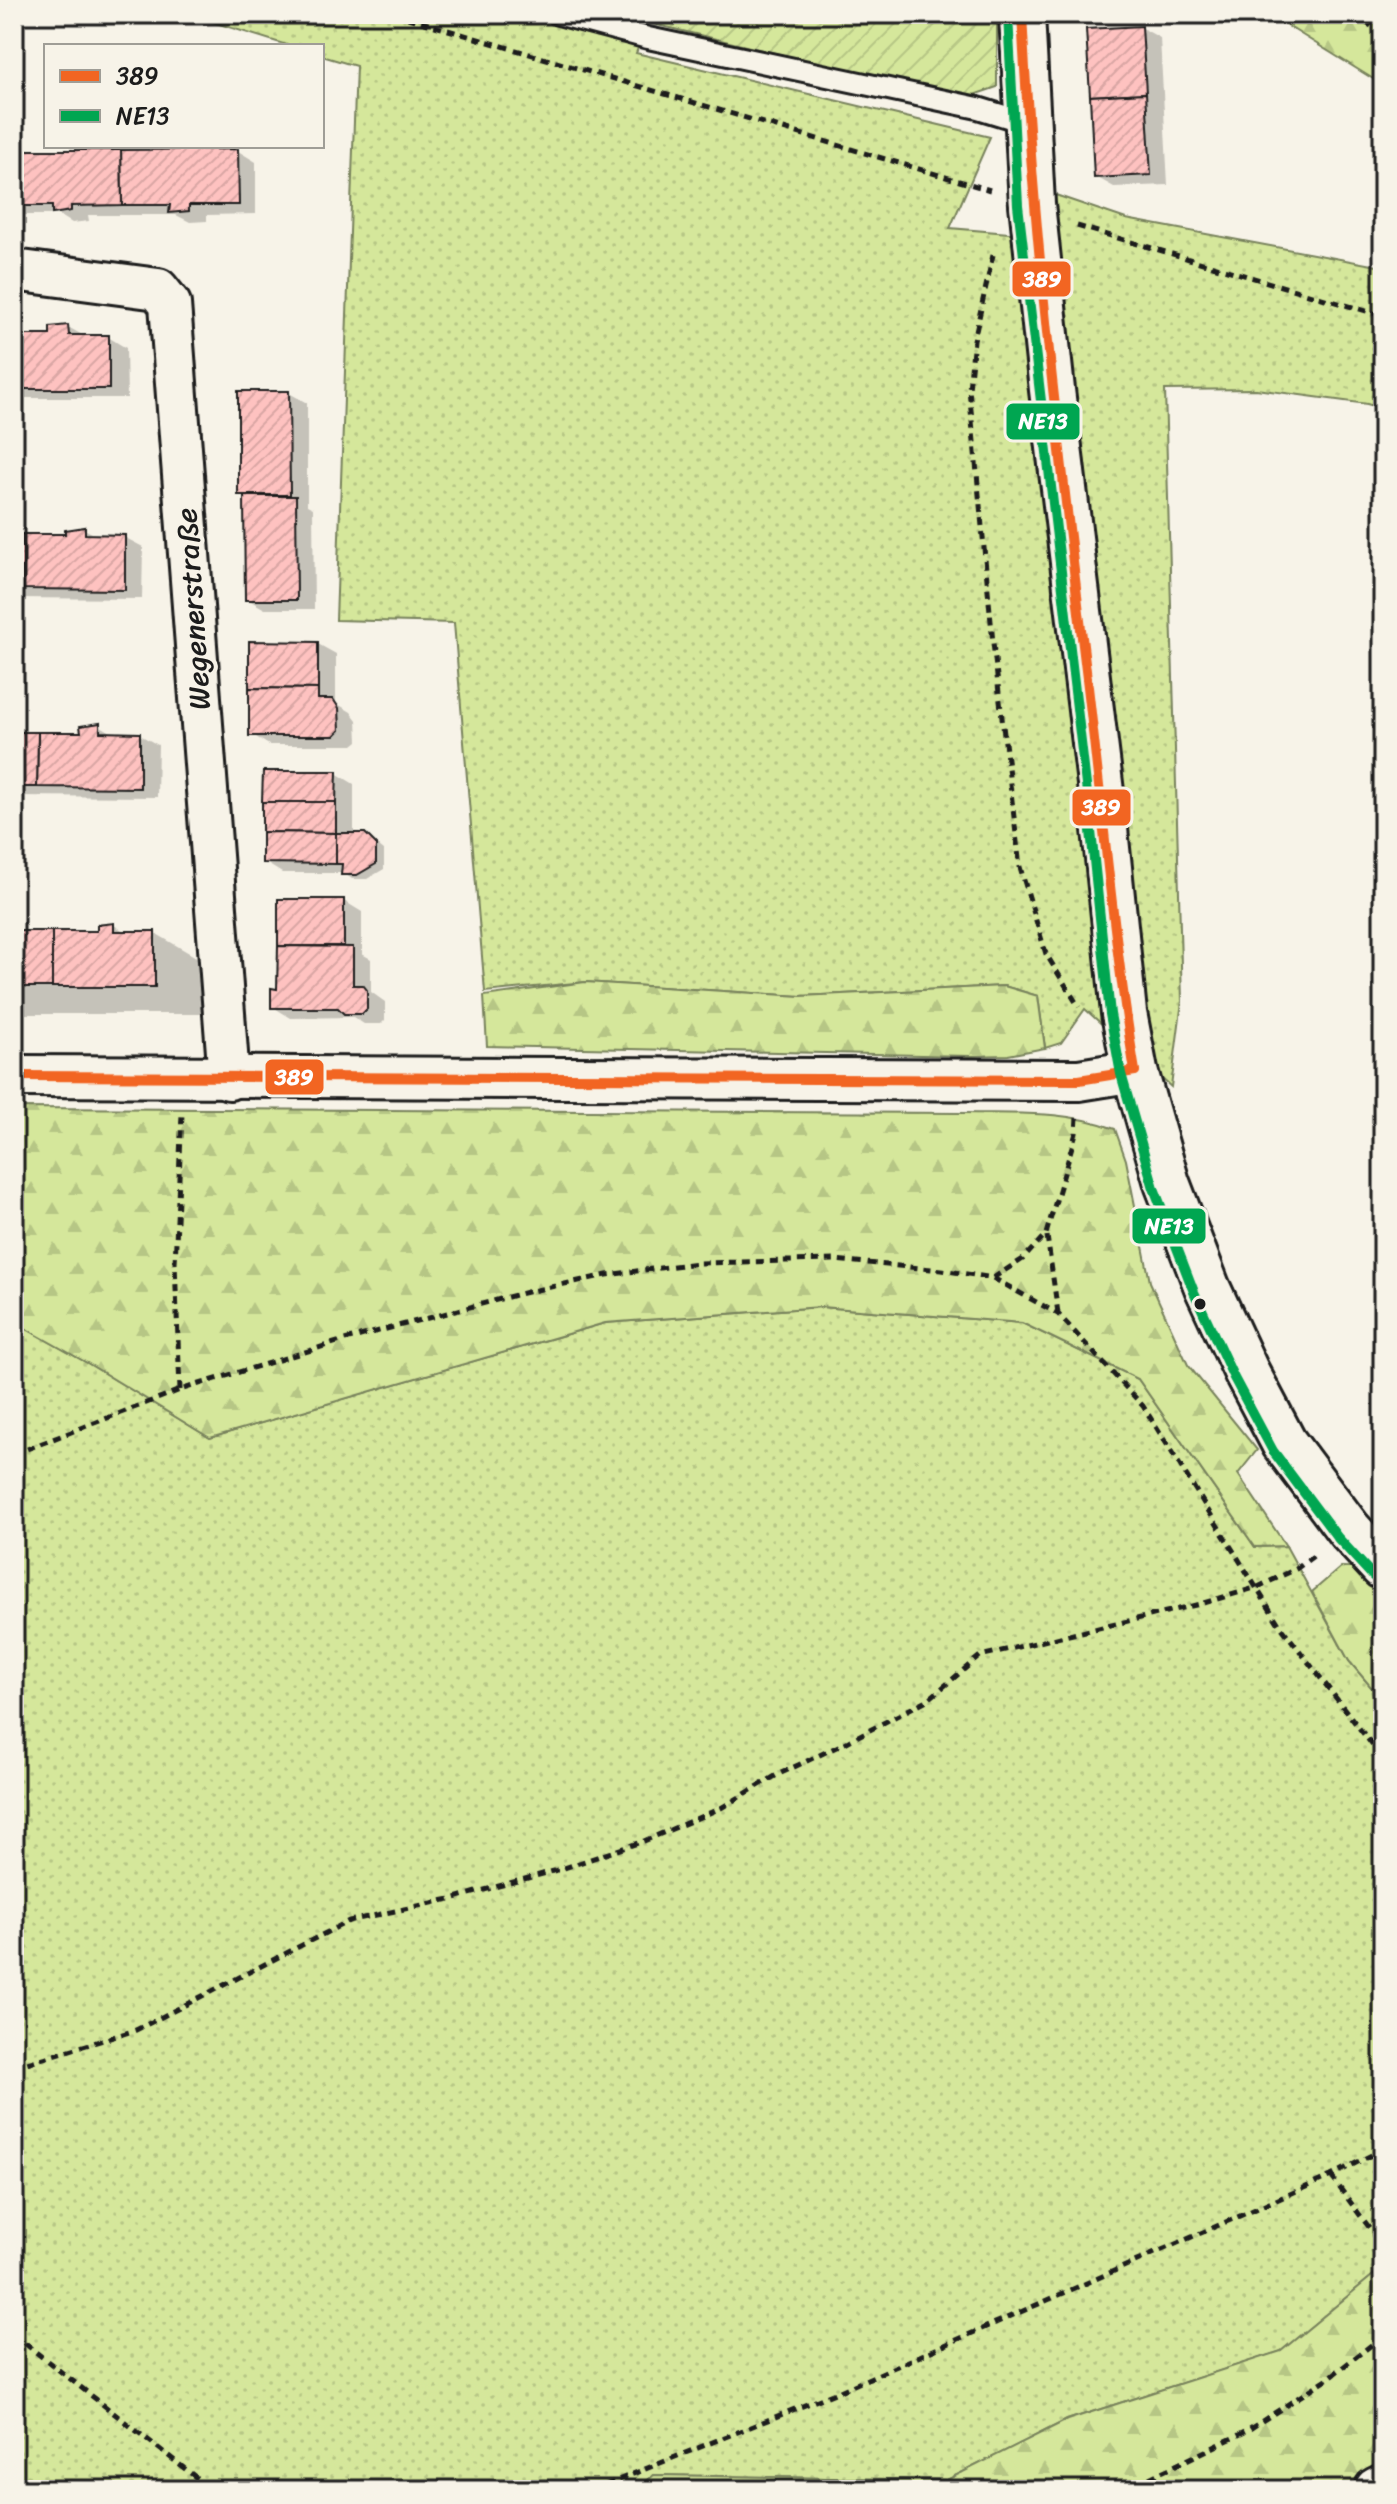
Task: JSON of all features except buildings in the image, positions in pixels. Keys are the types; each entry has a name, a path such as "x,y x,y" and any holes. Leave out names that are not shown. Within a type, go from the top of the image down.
{"street":[{"path":"1022,14 1032,204 1124,1013 1135,1071 1167,1183 1207,1287 1239,1357 1284,1443 1349,1530 1383,1567"},
{"name":"Wegenerstraße","path":"14,270 158,289 170,304 229,1079"},
{"path":"14,1076 1079,1080 1135,1071"},
{"path":"1377,2490 1383,2487"}],"lane":[{"path":"558,14 648,38 978,108 1027,123"}],"path":[{"path":"394,14 958,179 1032,204 1078,227 1383,316"},
{"path":"1353,14 1383,34"},
{"path":"995,246 974,340 969,389 987,583 1020,867 1046,954"},
{"path":"180,1390 175,1263 185,1077"},
{"path":"1058,1314 1046,1234 1076,1133 1079,1080"},
{"path":"993,1278 1023,1259 1046,1234"},
{"path":"14,1454 180,1390 341,1341 527,1292 607,1275 697,1263 834,1260 993,1278 1058,1314 1143,1406 1279,1624 1383,1759"},
{"path":"14,2067 136,2030 349,1921 455,1898 561,1869 644,1841 721,1808 777,1775 929,1699 980,1656 1200,1604 1258,1587 1296,1569 1349,1530"},
{"path":"593,2490 840,2391 1331,2176 1383,2149"},
{"path":"1331,2176 1383,2246"},
{"path":"14,2335 212,2490"},
{"path":"1124,2490 1245,2432 1330,2377 1383,2336"}],"green space":[{"path":"187,14 652,14 636,53 990,137 950,228 1034,235 1032,187 1126,219 1383,267 1383,409 1367,404 1256,389 1165,390 1182,1001 1171,1087 1085,1009 1061,1043 1045,1048 1038,996 1004,986 801,996 585,982 485,992 454,623 336,620 356,66 324,57 324,44 284,44"},
{"path":"652,14 997,14 997,87 965,98 649,23"},
{"path":"1269,14 1383,14 1383,85 1278,20"},
{"path":"585,982 801,996 1004,986 1038,996 1045,1048 1008,1055 970,1056 487,1046 484,996"},
{"path":"14,1108 1022,1113 1078,1119 1115,1129 1126,1160 1150,1282 1188,1365 1257,1450 1238,1474 1286,1546 1255,1547 1138,1379 1022,1323 821,1307 605,1323 210,1438 14,1322"},
{"path":"821,1307 1022,1323 1138,1379 1255,1547 1286,1546 1349,1661 1383,1701 1383,2267 1282,2351 1067,2420 947,2480 654,2475 636,2490 14,2490 14,1322 210,1438 605,1323"},
{"path":"1341,1567 1383,1570 1383,1701 1349,1661 1312,1592"},
{"path":"1383,2267 1383,2465 1345,2490 636,2490 654,2475 947,2480 1067,2420 1281,2351"}],"transit line":[{"name":"389","path":"1022,14 1033,183 1049,351 1115,927 1135,1071"},
{"name":"NE13","path":"1008,15 1018,205 1110,1014 1121,1074 1154,1188 1194,1292 1234,1378 1273,1451 1338,1538 1373,1576"},
{"name":"389","path":"14,1076 1079,1080 1135,1071"}]}
